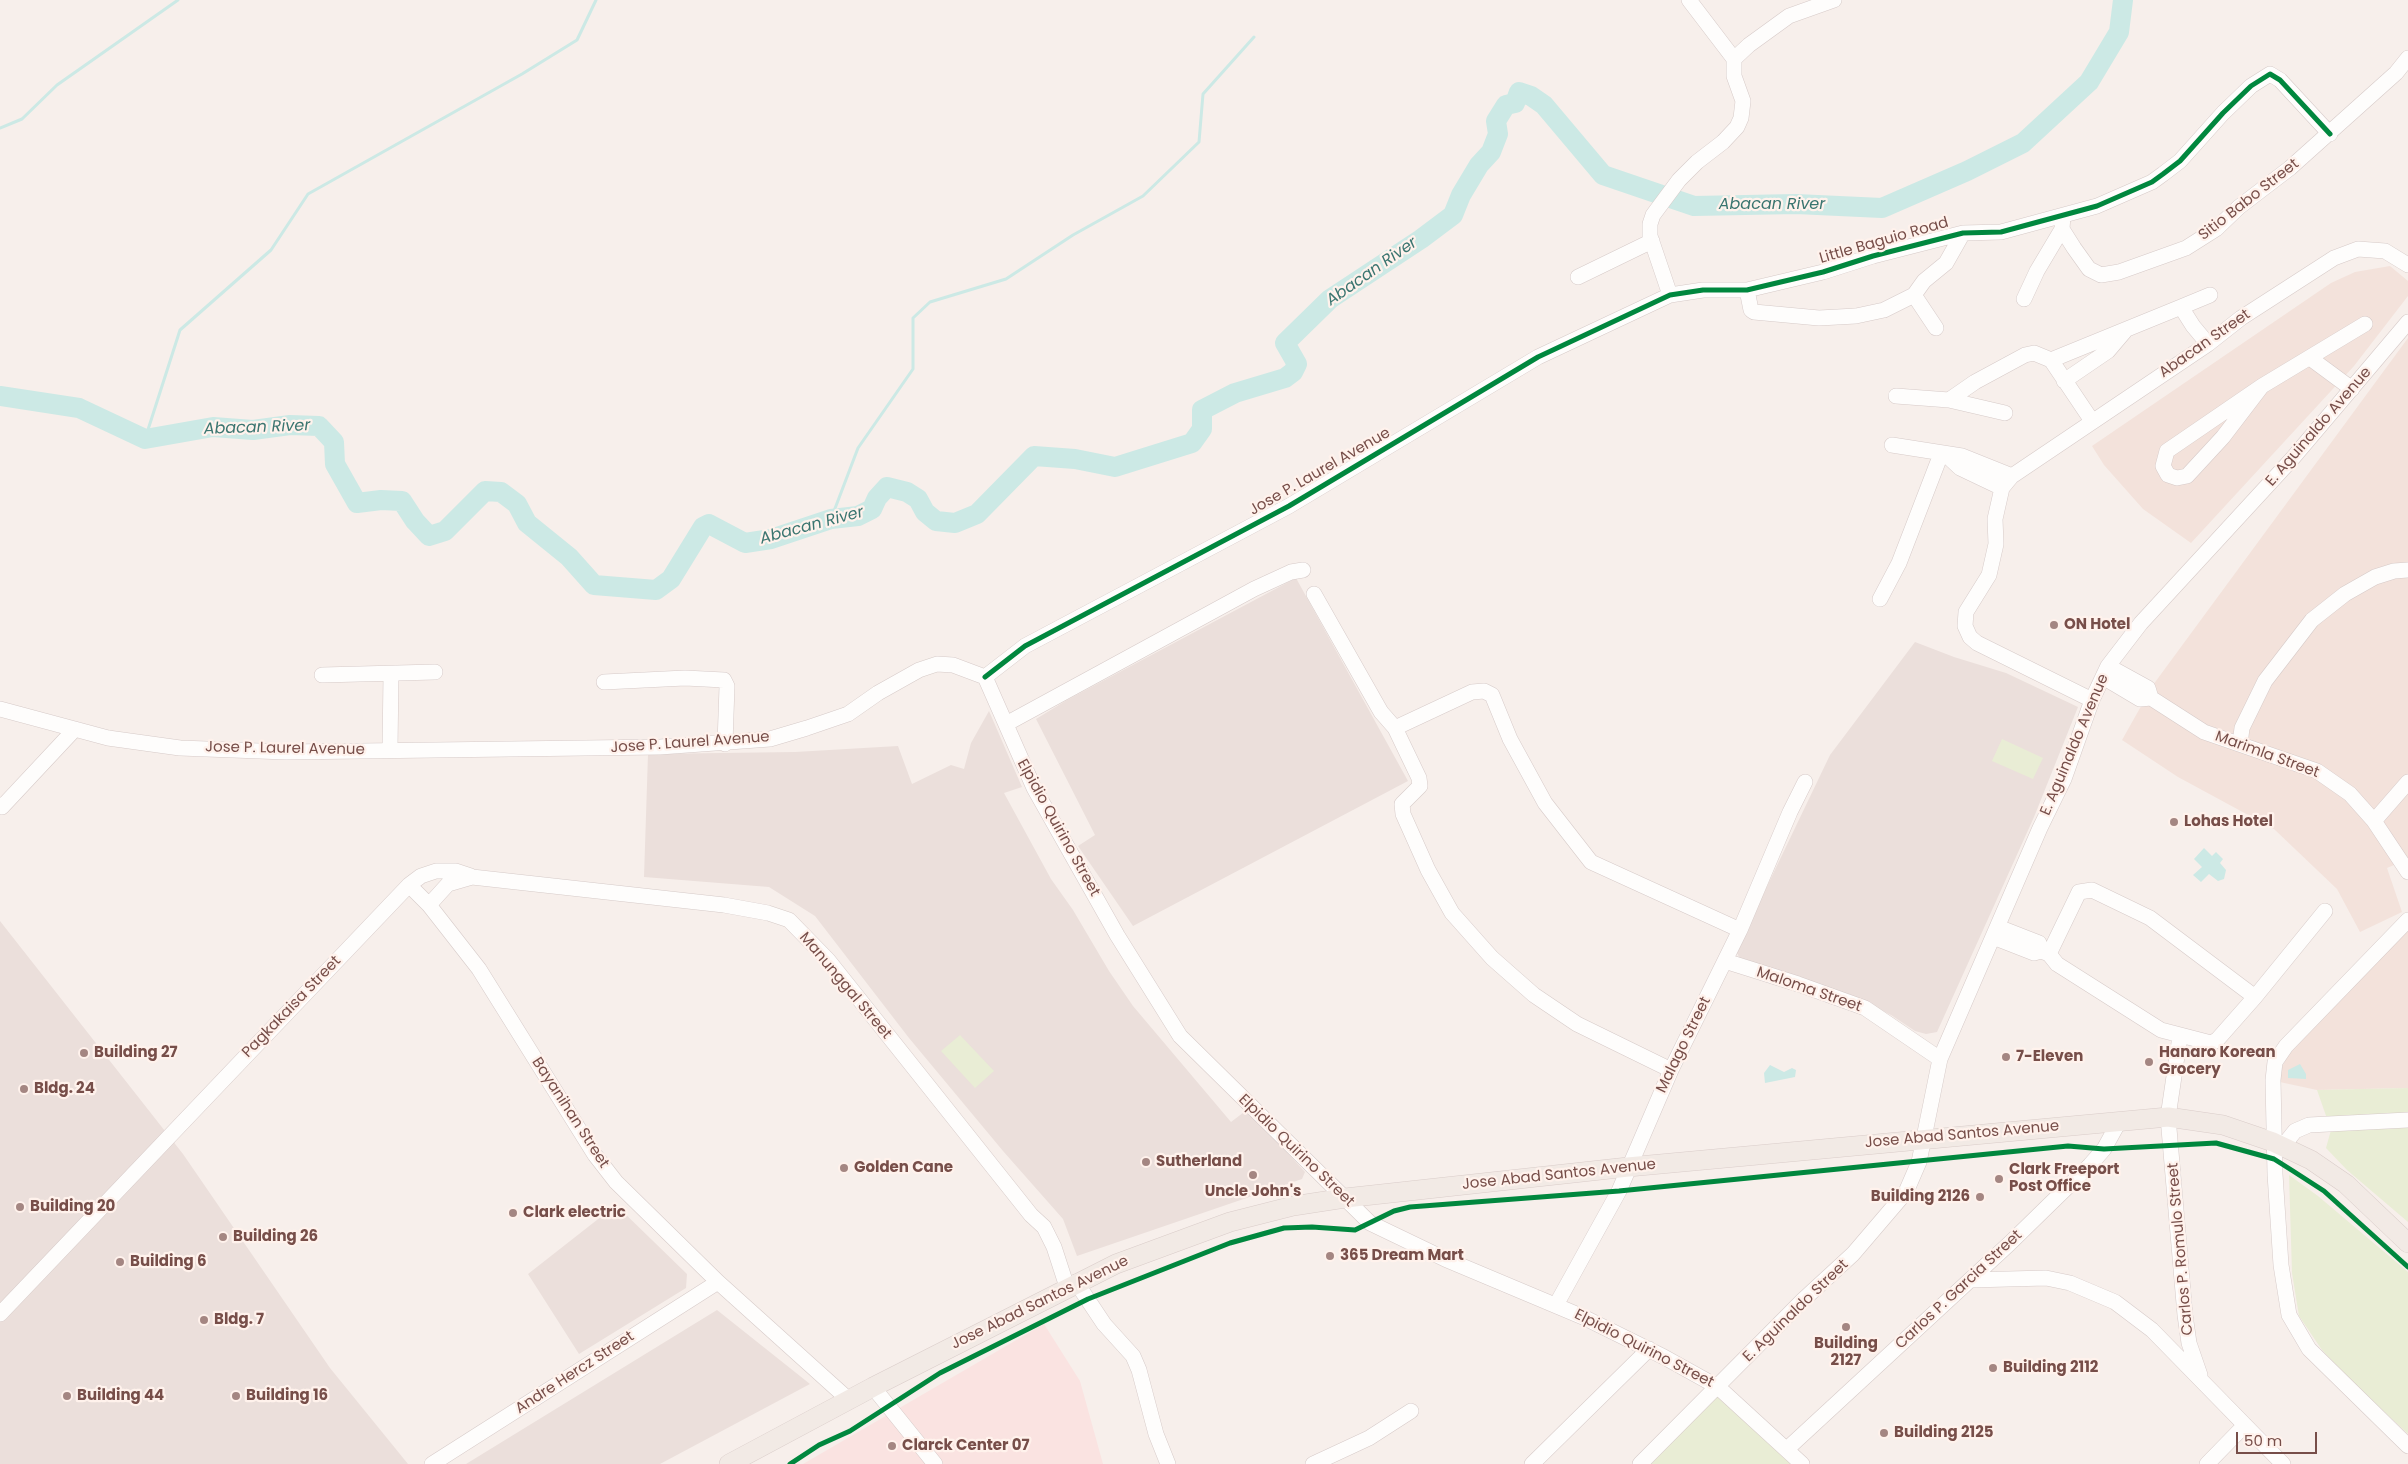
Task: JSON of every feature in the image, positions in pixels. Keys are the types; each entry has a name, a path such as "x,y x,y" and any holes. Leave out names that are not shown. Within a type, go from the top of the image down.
{"main road":[{"name":"Jose Abad Santos Avenue","path":"729,1464 1071,1284 1116,1264 1230,1222 1293,1206 1345,1198 1628,1167 1923,1138 2168,1117 2223,1125 2278,1144 2312,1160 2346,1184 2408,1243"}],"street":[{"path":"1670,295 1652,242 1650,224 1654,214 1679,180 1697,162 1730,136 1741,118 1743,101 1734,76 1734,59 1689,0"},
{"path":"1734,59 1784,19 1801,11 1808,5 1834,0"},
{"name":"Sitio Babo Street","path":"2063,222 2089,269 2101,275 2119,272 2186,248 2216,229 2239,207 2330,134 2396,73 2408,58"},
{"name":"Little Baguio Road","path":"1670,295 1703,290 1747,290 1823,272 1873,256 1963,233 2001,232 2063,222 2152,182 2180,161 2223,113 2251,86 2270,74 2280,80 2330,134"},
{"path":"2024,299 2063,222"},
{"path":"1747,290 1751,310 1754,312 1819,318 1856,316 1884,310 1914,295 1924,281 1946,263 1963,233"},
{"path":"1578,277 1652,242"},
{"name":"Abacan Street","path":"2007,482 2092,421 2208,344 2241,318 2334,258 2358,249 2385,251 2408,265"},
{"name":"Jose P. Laurel Avenue","path":"0,709 108,738 180,748 286,752 660,747 725,744 770,739 848,714 878,693 919,670 937,664 953,665 985,677 1025,646 1289,506 1532,360 1670,295"},
{"path":"1914,295 1936,328"},
{"path":"2051,360 2210,295"},
{"path":"2181,307 2193,326 2208,344"},
{"name":"E. Aguinaldo Avenue","path":"1923,1138 1940,1059 2040,828 2064,779 2092,700 2106,672 2141,623 2286,467 2408,322"},
{"path":"2262,386 2223,437 2187,476 2177,478 2168,474 2162,460 2167,451 2262,386 2365,324"},
{"path":"2064,381 2108,351 2126,329"},
{"path":"1949,400 1975,382 2025,355 2034,353 2051,360 2092,421"},
{"path":"2310,358 2352,388"},
{"path":"1896,396 1949,400 2005,413"},
{"path":"2206,423 2223,437"},
{"path":"1892,445 1962,456 2007,482 1995,519 1996,544 1989,575 1966,612 1965,626 1970,637 1978,643 2092,700"},
{"path":"1880,599 1899,563 1943,454"},
{"path":"1006,724 1254,589 1291,572 1303,570"},
{"path":"2240,744 2242,728 2265,681 2312,620 2345,594 2375,577 2394,571 2408,570"},
{"path":"1314,594 1381,712 1395,728 1419,778 1420,786 1402,804 1403,814 1428,870 1452,913 1492,958 1534,995 1577,1024 1671,1070"},
{"path":"322,675 435,672"},
{"name":"Marimla Street","path":"2106,672 2148,688 2151,698 2204,732 2317,771 2350,794 2374,821 2408,872"},
{"path":"390,750 391,674"},
{"name":"Elpidio Quirino Street","path":"985,677 1021,762 1061,838 1117,935 1180,1036 1370,1224 1445,1258 1556,1304 1649,1349 1718,1387 1802,1464"},
{"path":"604,682 684,678 724,680 727,686 725,744"},
{"path":"1395,728 1472,692 1484,691 1492,695 1510,739 1545,803 1591,862 1740,930"},
{"path":"0,805 2,807 75,729"},
{"name":"Malago Street","path":"1556,1304 1611,1206 1671,1070 1726,961 1790,812 1805,782"},
{"path":"2374,821 2408,782"},
{"path":"409,885 429,905 448,884 436,871"},
{"name":"Manunggal Street","path":"409,885 421,876 436,871 456,871 472,877 768,912 789,920 828,960 1025,1208 1044,1228 1071,1284 1133,1356 1139,1370 1156,1434 1168,1464"},
{"name":"Manunggal Street","path":"448,884 472,877"},
{"name":"Pagkakaisa Street","path":"0,1314 156,1148 409,885"},
{"path":"2045,953 2079,892 2092,890 2150,918 2255,997"},
{"name":"Bayanihan Street","path":"429,905 479,968 595,1155 616,1182 718,1282 849,1400"},
{"path":"1996,932 2038,943 2045,953 2057,964 2161,1030 2210,1043 2217,1040 2255,997 2325,911"},
{"path":"2408,920 2300,1031 2275,1062 2273,1080 2278,1144 2282,1265 2289,1315 2309,1349 2408,1446"},
{"name":"Maloma Street","path":"1726,961 1865,1008 1940,1059"},
{"name":"Carlos P. Romulo Street","path":"2180,1036 2168,1117 2185,1315 2189,1343 2201,1379"},
{"name":"Carlos P. Garcia Street","path":"1787,1449 1971,1280 2090,1165 2104,1149 2120,1120"},
{"path":"2278,1144 2295,1131 2309,1125 2408,1120"},
{"name":"E. Aguinaldo Street","path":"1640,1464 1804,1300 1854,1254 1892,1212 1912,1180 1923,1138"},
{"name":"Carlos P. Romulo Street","path":"1971,1280 2046,1278 2094,1293 2134,1315 2201,1379 2282,1464"},
{"name":"Andre Hercz Street","path":"432,1464 718,1282"},
{"path":"1532,1464 1649,1349"},
{"path":"873,1387 935,1464"},
{"path":"1313,1464 1369,1438 1411,1411"},
{"path":"2207,1464 2245,1425"}],"shaded area":[{"path":"2390,266 2408,281 2408,296 2354,366 2191,543 2143,509 2104,465 2092,446 2331,283 2355,272"},
{"path":"2408,338 2408,859 2387,868 2402,912 2360,932 2337,889 2274,829 2178,777 2122,740 2153,685"},
{"path":"1296,578 1408,781 1133,926 1078,846 1095,835 1036,719 1067,700"},
{"path":"1915,642 1954,657 2006,673 2078,707 2034,817 1937,1032 1926,1034 1915,1031 1891,1015 1850,995 1741,961 1736,951 1830,755"},
{"path":"989,711 1022,787 1004,793 1051,879 1073,910 1109,971 1133,1006 1231,1122 1248,1109 1305,1172 1302,1179 1077,1256 1063,1219 1003,1151 909,1038 815,916 769,887 644,877 648,754 795,752 898,746 912,784 951,765 964,769 971,743"},
{"path":"0,921 183,1154 330,1368 408,1464 0,1464"},
{"path":"2408,930 2408,1088 2317,1090 2275,1081 2288,1055"},
{"path":"616,1205 687,1274 686,1288 579,1354 528,1274"},
{"path":"717,1310 810,1384 660,1464 466,1464"},
{"path":"1044,1324 1080,1381 1103,1464 803,1464"}],"green space":[{"path":"2002,739 2043,758 2033,779 1992,761"},
{"path":"960,1035 994,1071 975,1088 941,1051"},
{"path":"2408,1088 2408,1222 2347,1170 2326,1148 2331,1130 2317,1090"},
{"path":"2289,1175 2318,1196 2408,1272 2408,1434 2349,1379 2322,1350 2299,1316 2292,1273"},
{"path":"1721,1391 1793,1464 1646,1464"}],"water":[{"path":"2204,848 2212,856 2216,852 2223,859 2220,863 2226,870 2224,879 2218,881 2209,874 2201,882 2193,875 2202,867 2194,859"},
{"path":"2300,1064 2306,1074 2306,1079 2288,1078 2288,1070"},
{"path":"1770,1065 1784,1072 1792,1068 1796,1070 1795,1077 1765,1083 1764,1073"}],"waterway":[{"path":"0,128 22,119 57,85 178,0"},
{"path":"145,439 180,330 271,250 308,194 522,74 577,40 596,0"},
{"name":"Abacan River","path":"0,396 79,408 145,439 213,427 253,430 290,425 319,426 334,442 335,464 357,503 381,500 402,501 415,521 429,536 445,531 485,491 501,492 517,504 527,523 569,557 594,585 656,590 671,579 703,527 709,524 745,543 771,539 831,519 858,516 872,509 877,498 887,487 907,492 918,499 925,512 936,521 955,523 977,514 1034,456 1075,459 1115,467 1192,443 1202,429 1202,410 1235,393 1285,378 1293,372 1297,364 1285,343 1330,299 1421,239 1453,215 1461,195 1479,165 1491,152 1498,134 1496,121 1506,105 1515,103 1519,92 1531,96 1544,105 1603,175 1694,206 1796,204 1882,208 1967,171 2023,143 2089,82 2119,32 2123,0"},
{"path":"831,519 858,448 913,369 913,318 930,302 1006,279 1073,235 1143,196 1199,142 1203,94 1254,37"}],"cycle path":[{"path":"985,677 1025,646 1289,506 1538,357 1670,295 1703,290 1747,290 1823,272 1873,256 1963,233 2001,232 2097,206 2152,182 2163,174 2180,161 2223,113 2251,86 2270,74 2280,80 2330,134"},
{"path":"790,1464 819,1445 850,1431 940,1373 1088,1299 1230,1243 1284,1228 1312,1227 1355,1230 1394,1211 1410,1207 1619,1191 2068,1146 2104,1149 2216,1143 2274,1159 2324,1191 2408,1267"}],"place":[{"name":"ON Hotel","path":"2054,625"},
{"name":"Lohas Hotel","path":"2174,822"},
{"name":"Building 27","path":"84,1053"},
{"name":"7-Eleven","path":"2006,1057"},
{"name":"Hanaro Korean Grocery","path":"2149,1062"},
{"name":"Bldg. 24","path":"24,1089"},
{"name":"Sutherland","path":"1146,1162"},
{"name":"Golden Cane","path":"844,1168"},
{"name":"Uncle John's","path":"1253,1175"},
{"name":"Clark Freeport Post Office","path":"1999,1179"},
{"name":"Building 2126","path":"1980,1197"},
{"name":"Building 20","path":"20,1207"},
{"name":"Clark electric","path":"513,1213"},
{"name":"Building 26","path":"223,1237"},
{"name":"365 Dream Mart","path":"1330,1256"},
{"name":"Building 6","path":"120,1262"},
{"name":"Bldg. 7","path":"204,1320"},
{"name":"Building 2127","path":"1846,1327"},
{"name":"Building 2112","path":"1993,1368"},
{"name":"Building 44","path":"67,1396"},
{"name":"Building 16","path":"236,1396"},
{"name":"Building 2125","path":"1884,1433"},
{"name":"Clarck Center 07","path":"892,1446"}]}
